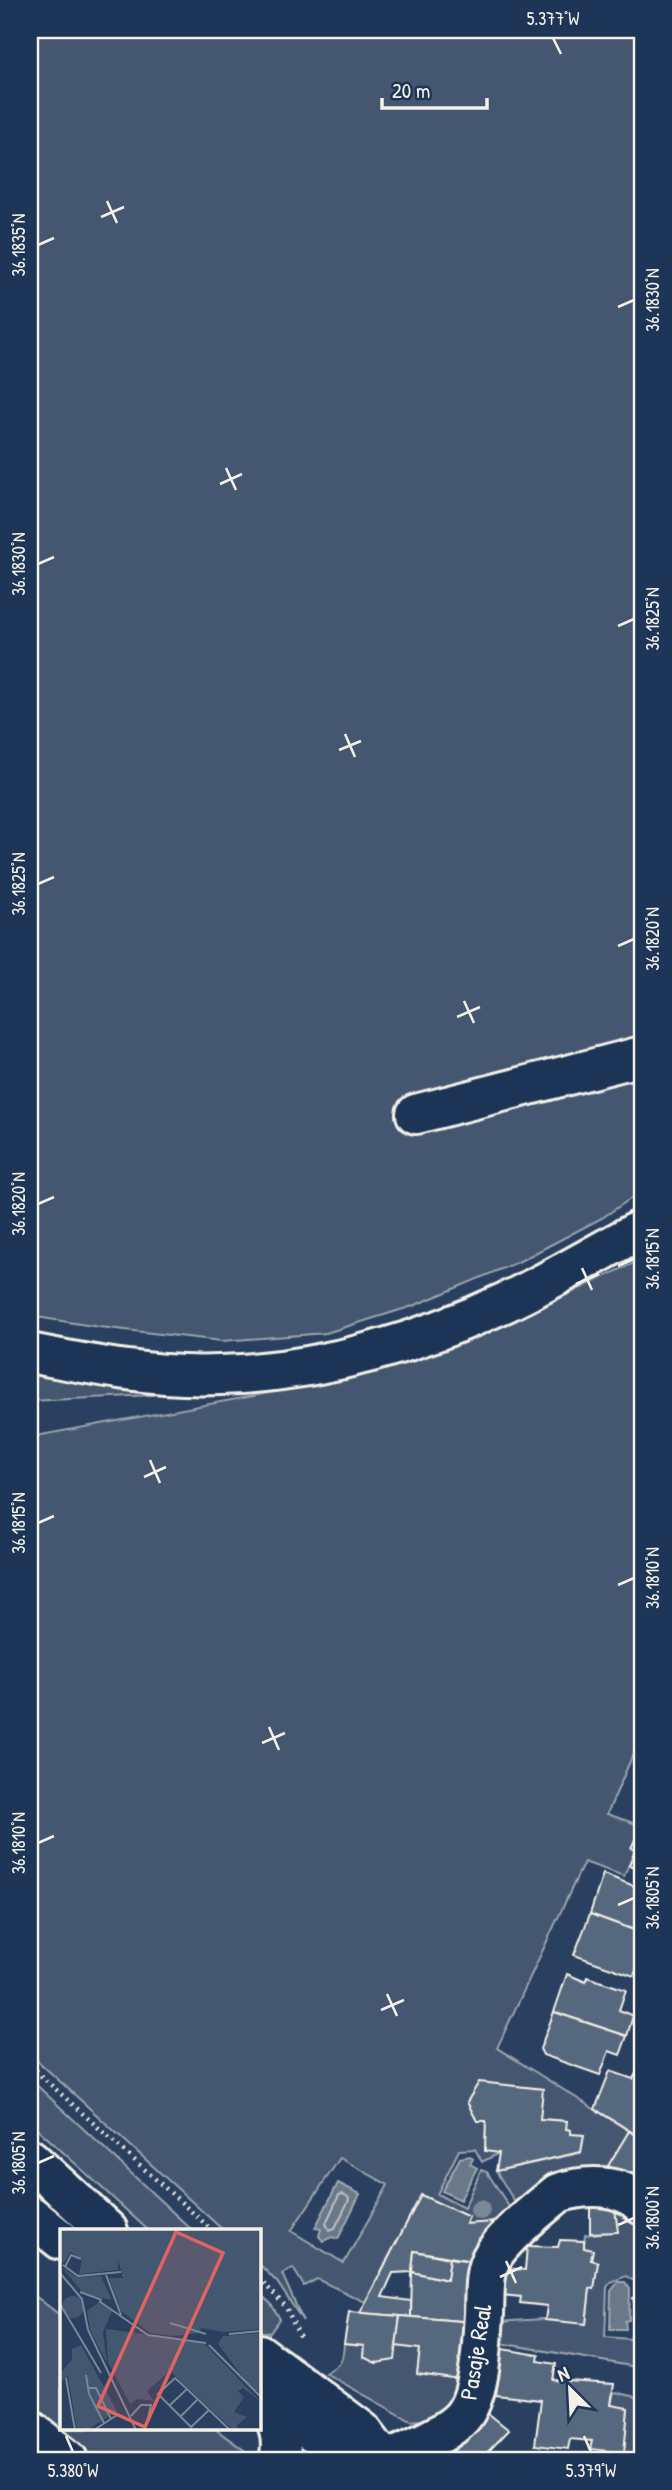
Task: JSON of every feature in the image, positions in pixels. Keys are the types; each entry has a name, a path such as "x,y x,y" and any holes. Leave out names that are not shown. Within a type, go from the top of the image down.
{"main road":[{"path":"416,1114 642,1056"},
{"path":"30,1353 172,1374 217,1376 317,1366 439,1330 496,1306 642,1229"},
{"path":"30,2159 106,2229"},
{"name":"Pasaje Real","path":"386,2460 449,2428 461,2419 469,2408 474,2394 482,2333 487,2267 498,2247 558,2193 568,2190 611,2189 624,2192 642,2206"},
{"path":"30,2215 60,2239"},
{"path":"261,2356 362,2431 386,2460"},
{"path":"262,2396 347,2458"},
{"path":"262,2396 280,2432 282,2449 279,2460"},
{"path":"30,2430 68,2460"}],"path":[{"path":"30,2066 211,2229"}],"shaded area":[{"path":"30,30 642,30 642,1191 602,1218 518,1262 413,1306 326,1333 222,1341 30,1316"},
{"path":"642,1259 642,1734 607,1814 642,1826 641,1839 636,1838 632,1848 635,1850 624,1876 584,1862 497,2048 629,2131 608,2166 597,2166 574,2174 519,2209 496,2171 581,2153 584,2136 571,2134 571,2130 566,2129 566,2121 540,2119 542,2089 479,2083 467,2102 477,2121 486,2121 485,2151 499,2153 482,2162 475,2149 459,2150 437,2194 464,2208 481,2170 487,2172 513,2213 494,2222 466,2224 468,2217 421,2195 365,2302 317,2279 304,2286 293,2268 282,2274 303,2321 277,2282 261,2266 261,2229 222,2229 30,2054 30,1437 296,1388 531,1312","holes":["340,2158 388,2185 344,2263 291,2231"]},
{"path":"30,1375 154,1395 30,1401"},
{"path":"30,2079 191,2229 147,2229 30,2122"},
{"path":"613,2194 639,2217 642,2277 632,2280 626,2276 611,2282 607,2287 605,2337 631,2339 632,2331 642,2336 642,2368 495,2342 497,2322 543,2319 586,2324 590,2288 598,2262 591,2260 584,2248 585,2235 617,2231"},
{"path":"30,2292 60,2315 60,2430 216,2430 244,2450 236,2460 30,2460"},
{"path":"261,2295 271,2304 280,2319 270,2333 261,2331"},
{"path":"344,2344 364,2346 376,2363 394,2360 396,2346 420,2349 417,2374 468,2381 467,2395 431,2419 411,2421 325,2373 340,2363"},
{"path":"614,2392 642,2398 642,2455 638,2460 623,2460 628,2409 611,2405"}],"water":[{"path":"470,2156 473,2159 470,2164 477,2168 460,2200 442,2191 460,2158"},
{"path":"338,2183 360,2194 338,2239 332,2237 323,2241 319,2236 321,2229 315,2228"},
{"path":"618,2282 625,2282 630,2289 629,2320 625,2321 626,2329 610,2329 611,2291"}],"building":[{"path":"642,1836 642,1871 629,1865 635,1850 631,1848 636,1838 641,1839"},
{"path":"603,1874 642,1889 642,1933 590,1914"},
{"path":"590,1914 642,1933 642,1954 634,1976 574,1955"},
{"path":"567,1974 586,1982 587,1977 626,1990 619,2010 633,2016 627,2036 554,2012"},
{"path":"554,2012 627,2036 620,2055 609,2051 600,2075 543,2055 540,2049"},
{"path":"642,2062 642,2096 636,2108 642,2111 635,2134 595,2109 610,2071 633,2079"},
{"path":"479,2082 543,2089 540,2119 567,2121 566,2129 571,2130 571,2134 584,2135 581,2152 496,2171 499,2153 485,2151 486,2121 477,2121 467,2102"},
{"path":"642,2111 642,2138 635,2134"},
{"path":"629,2131 642,2138 642,2159 633,2178 608,2166"},
{"path":"613,2194 618,2232 590,2233 590,2196"},
{"path":"421,2195 469,2217 466,2224 494,2222 479,2262 414,2251 412,2272 393,2273 382,2297 411,2301 411,2317 360,2313"},
{"path":"560,2240 584,2241 584,2248 593,2250 591,2260 598,2262 594,2289 590,2288 586,2324 545,2320 547,2306 520,2303 521,2297 502,2295 506,2268 525,2270 527,2246 558,2247"},
{"path":"414,2251 450,2258 447,2280 412,2272"},
{"path":"450,2258 479,2262 473,2322 411,2317 412,2272 447,2280"},
{"path":"642,2295 642,2310 637,2311 633,2298"},
{"path":"349,2312 400,2316 395,2360 376,2363 363,2357 364,2346 344,2344"},
{"path":"400,2316 473,2322 468,2381 417,2374 420,2349 396,2346"},
{"path":"502,2349 539,2355 538,2361 556,2364 553,2380 614,2384 611,2405 628,2408 624,2453 590,2449 592,2441 570,2439 568,2449 535,2445 541,2400 496,2395"},
{"path":"484,2410 509,2430 480,2460 465,2460 450,2448"}]}
